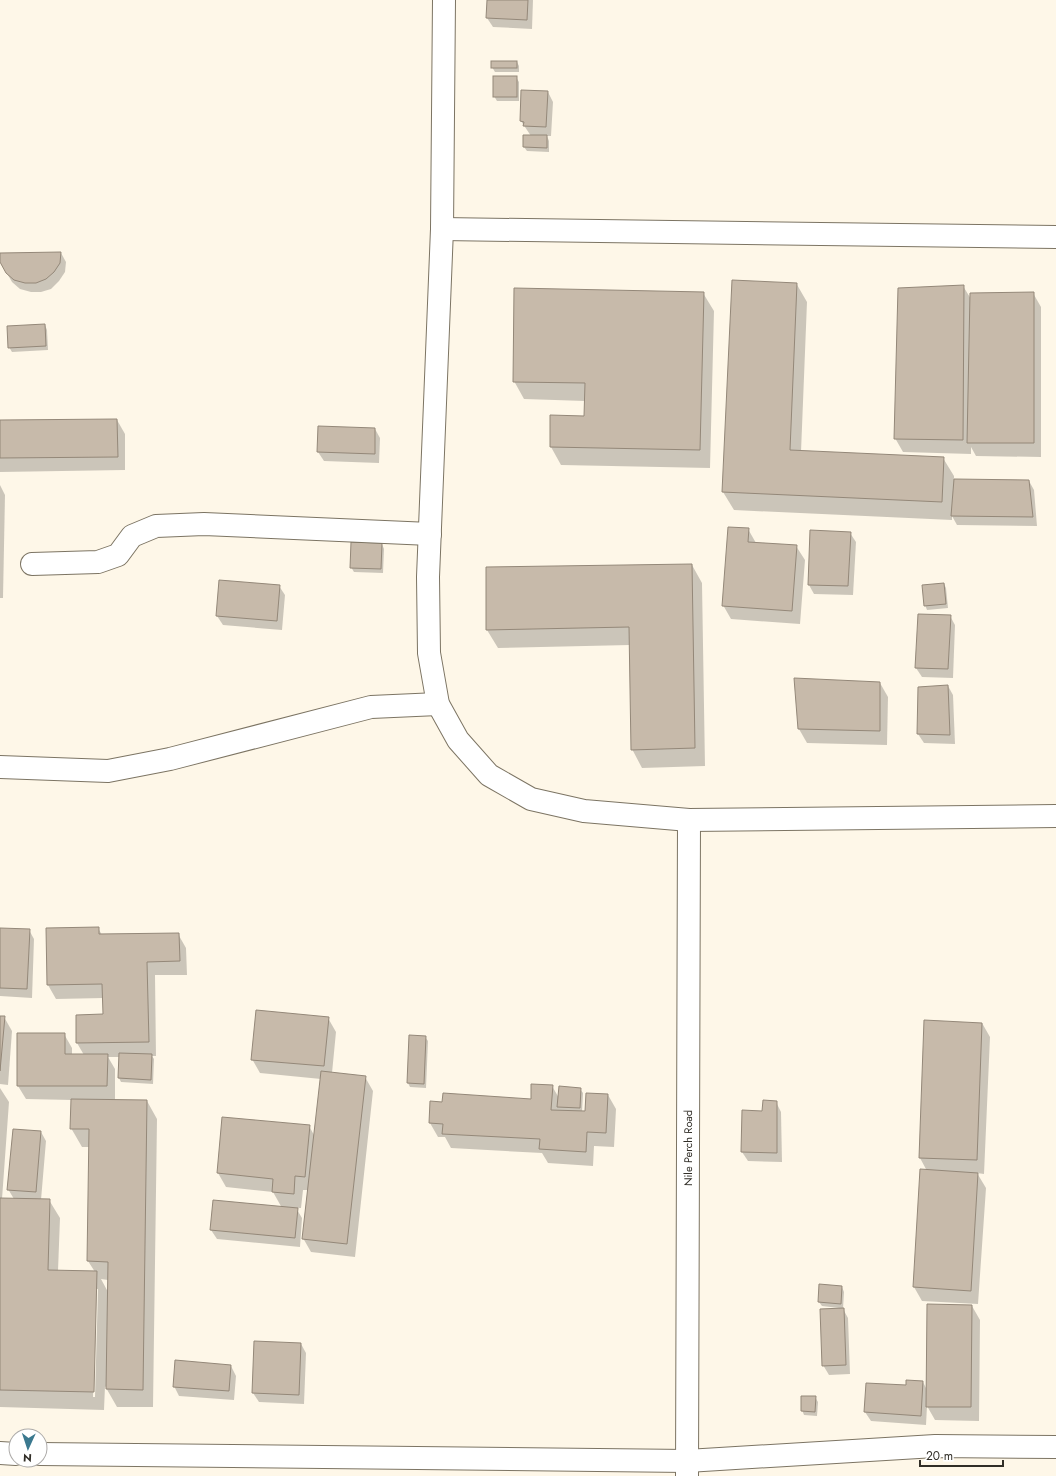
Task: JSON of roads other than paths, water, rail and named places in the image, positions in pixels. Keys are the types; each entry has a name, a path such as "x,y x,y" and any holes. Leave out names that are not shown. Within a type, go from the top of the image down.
{"street":[{"path":"444,0 442,229 428,577 429,653 438,704 458,740 489,775 531,799 584,811 689,820 1056,816"},
{"path":"442,229 1056,237"},
{"path":"32,564 98,562 118,555 132,536 156,526 204,524 430,534"},
{"path":"0,767 108,771 170,759 371,707 438,704"},
{"name":"Nile Perch Road","path":"687,1468 689,820"},
{"path":"48,1454 687,1468 935,1446 1056,1448"}]}
